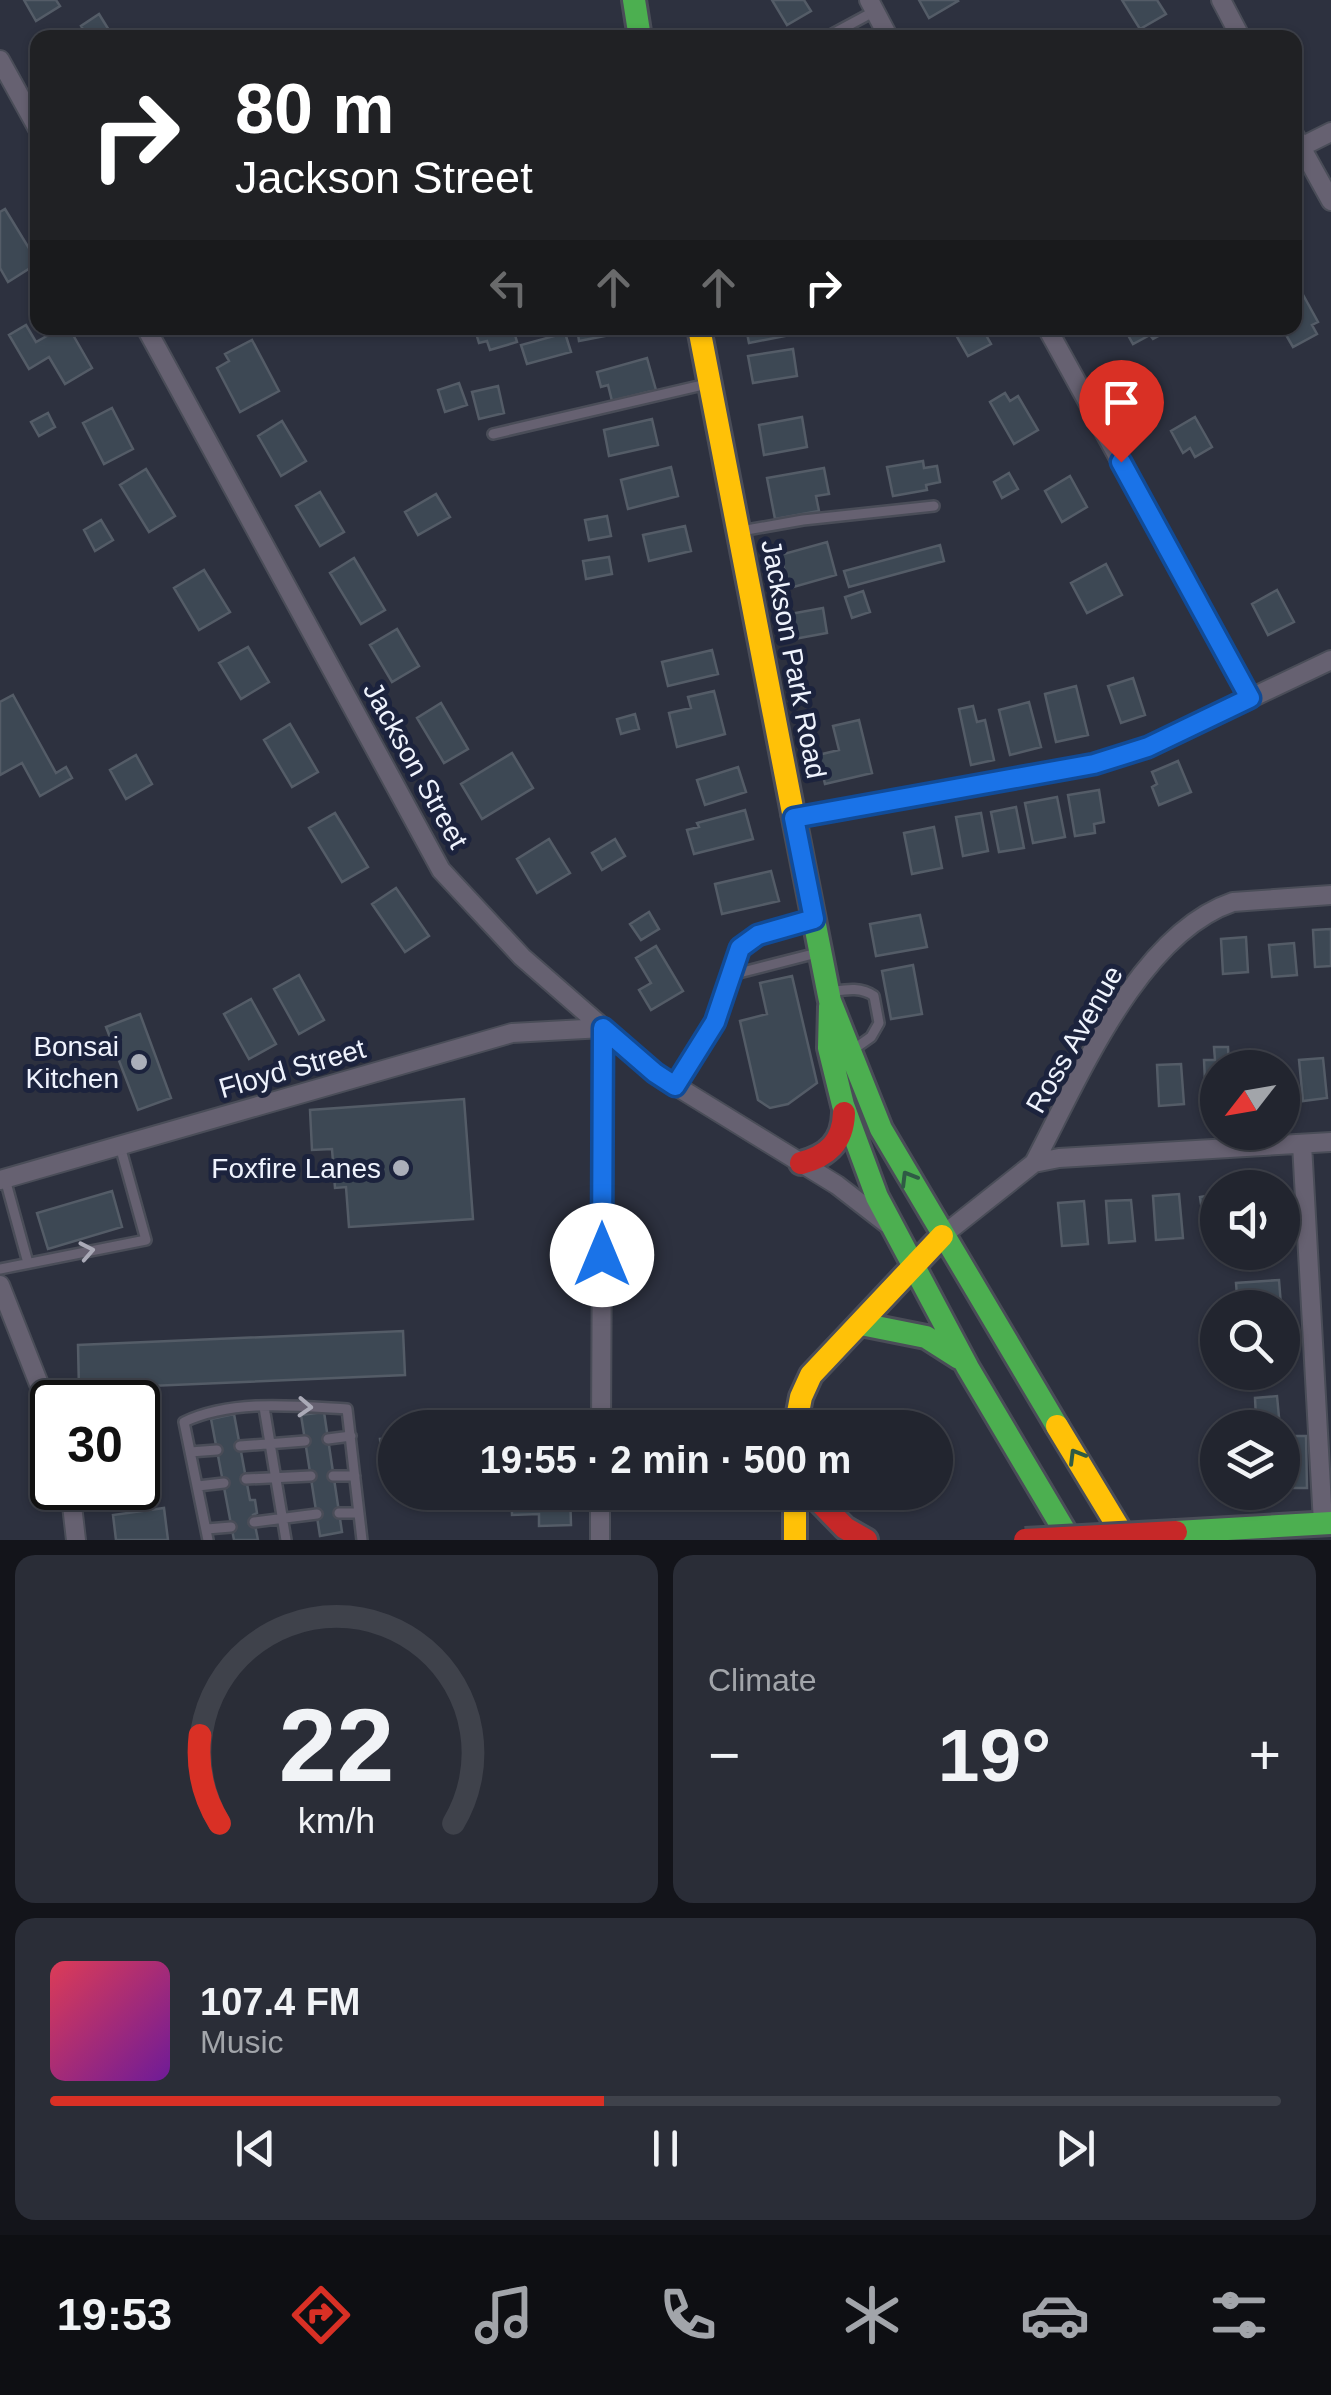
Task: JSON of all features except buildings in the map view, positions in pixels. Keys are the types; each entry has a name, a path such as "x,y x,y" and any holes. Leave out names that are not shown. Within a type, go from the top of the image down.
{"main road":[{"path":"634,0 639,30"},
{"name":"Jackson Park Road","path":"700,335 829,996 882,1132 1126,1540"},
{"name":"Jackson Park Road","path":"829,996 829,1048 872,1186 970,1373 1070,1540"},
{"path":"801,1164 826,1155 836,1146 844,1130 844,1105"},
{"path":"798,1410 811,1375 942,1236"},
{"path":"860,1324 912,1332 944,1345 970,1373"},
{"path":"795,1510 795,1540"},
{"path":"828,1510 845,1528 866,1540"},
{"path":"1026,1540 1327,1523"}],"street":[{"path":"1220,0 1237,30"},
{"path":"872,6 885,30"},
{"path":"0,60 30,114"},
{"path":"1302,141 1331,132"},
{"path":"1302,149 1331,202"},
{"name":"Jackson Street","path":"150,335 442,870 522,957 655,1073 870,1207 897,1238"},
{"path":"1051,335 1250,698"},
{"path":"794,818 1094,764 1148,747 1331,660"},
{"name":"Ross Avenue","path":"1034,1163 1126,995 1187,928 1234,902 1331,895"},
{"path":"601,1410 603,1028"},
{"name":"Floyd Street","path":"2,1179 512,1033 603,1028"},
{"path":"942,1236 1034,1163 1059,1158 1331,1142"},
{"path":"1302,1144 1327,1523"},
{"path":"0,1284 38,1380"},
{"path":"73,1510 76,1540"},
{"path":"600,1510 600,1540"}],"lane":[{"path":"837,30 872,6"},
{"path":"493,434 710,383"},
{"path":"738,532 803,520 934,506"},
{"path":"675,1086 706,1042 724,1002 740,948 758,935 814,919"},
{"path":"731,976 820,953"},
{"path":"829,996 852,989 866,990 874,996 880,1024 871,1037 851,1050"},
{"path":"0,1270 146,1240 120,1146"},
{"path":"2,1179 28,1264"},
{"path":"264,1407 286,1540"},
{"path":"232,1526 208,1535 184,1422 227,1410 264,1407 347,1409 362,1540"},
{"path":"328,1439 350,1436"},
{"path":"240,1446 305,1440"},
{"path":"190,1452 217,1450"},
{"path":"246,1479 311,1476"},
{"path":"334,1476 355,1476"},
{"path":"198,1486 224,1482"},
{"path":"339,1513 359,1513"},
{"path":"254,1522 317,1514"}],"traffic: fast":[{"path":"634,0 639,30"},
{"path":"793,813 830,1001 881,1129 1057,1426"},
{"path":"830,1007 829,1048 843,1105 877,1197 968,1368 1070,1540"},
{"path":"861,1324 926,1337 959,1358"},
{"path":"1176,1532 1331,1523"}],"traffic: slow":[{"path":"700,335 793,813"},
{"path":"798,1410 811,1375 942,1236"},
{"path":"1057,1426 1126,1540"},
{"path":"795,1510 795,1540"}],"traffic: jam":[{"path":"801,1163 832,1146 841,1132 844,1113"},
{"path":"828,1510 845,1528 866,1540"},
{"path":"1025,1540 1176,1532"}],"place":[{"name":"Bonsai Kitchen","path":"139,1062"},
{"name":"Foxfire Lanes","path":"401,1168"}],"route":[{"path":"602,1255 603,1028 675,1086 706,1042 724,1002 740,948 758,935 814,919 794,818 1094,764 1148,747 1250,698 1121,462"}]}
